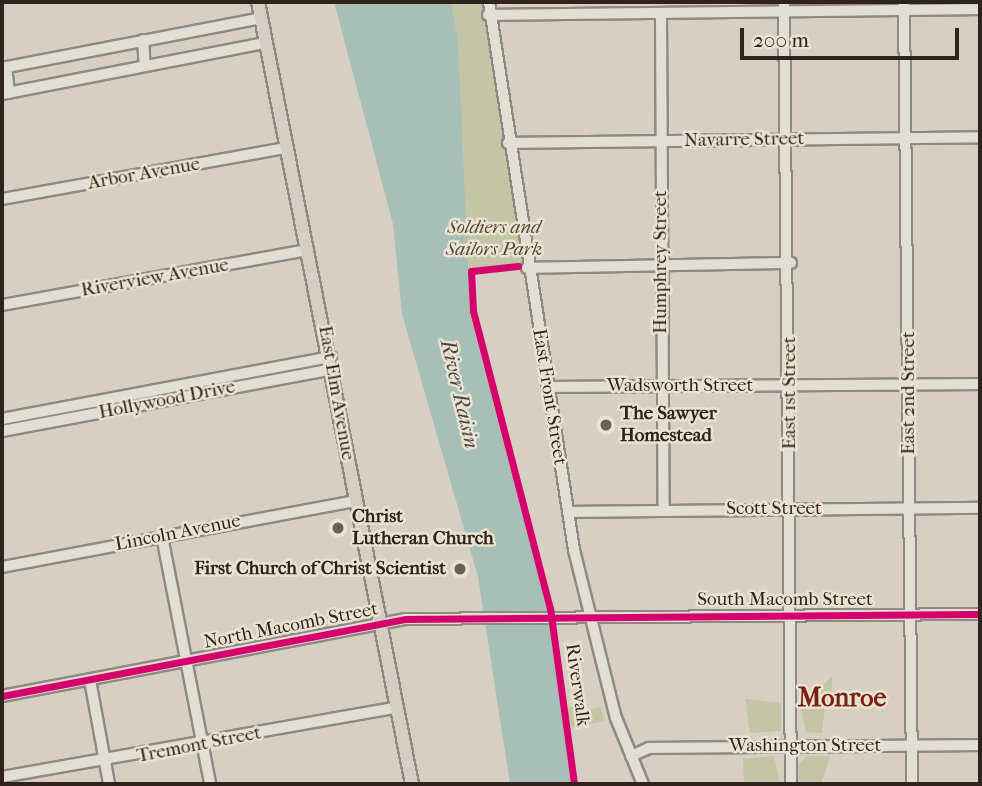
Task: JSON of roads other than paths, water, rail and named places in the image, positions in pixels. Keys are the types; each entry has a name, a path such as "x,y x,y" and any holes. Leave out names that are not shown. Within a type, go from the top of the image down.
{"main road":[{"name":"East Elm Avenue","path":"258,2 332,363 355,501 412,784"}],"street":[{"name":"East Front Street","path":"489,2 488,15 527,268 568,512 590,619 631,756 643,784"},
{"name":"East 1st Street","path":"784,2 783,140 790,262 788,746 791,784"},
{"path":"488,15 784,13 905,6 980,9"},
{"name":"East 2nd Street","path":"905,6 912,784"},
{"name":"Humphrey Street","path":"660,15 662,141 659,265 664,510"},
{"path":"261,18 4,67 5,93 265,43"},
{"path":"143,40 145,66"},
{"name":"Navarre Street","path":"508,143 980,137"},
{"name":"Arbor Avenue","path":"2,200 286,148"},
{"name":"Riverview Avenue","path":"2,305 308,250"},
{"path":"527,268 790,262"},
{"name":"Hollywood Drive","path":"2,419 332,363"},
{"name":"Hollywood Drive","path":"2,431 332,363"},
{"name":"Wadsworth Street","path":"547,387 980,384"},
{"name":"Lincoln Avenue","path":"2,567 355,501"},
{"name":"Scott Street","path":"568,512 980,508"},
{"path":"162,536 210,784"},
{"name":"South Macomb Street","path":"590,619 980,614"},
{"name":"North Macomb Street","path":"2,696 379,625 481,617 590,619"},
{"path":"90,680 109,784"},
{"name":"Tremont Street","path":"2,777 105,762 395,708"},
{"name":"Washington Street","path":"631,756 649,748 980,745"}],"water":[{"name":"River Raisin","path":"334,2 451,2 458,40 470,314 547,607 571,784 510,784 478,577 402,314 393,224"}],"place":[{"name":"The Sawyer Homestead","path":"606,425"},
{"name":"Christ Lutheran Church","path":"338,528"},
{"name":"First Church of Christ Scientist","path":"460,569"}],"district":[{"name":"Monroe","path":"842,698"}],"park label":[{"name":"Soldiers and Sailors Park","path":"494,239"}]}
